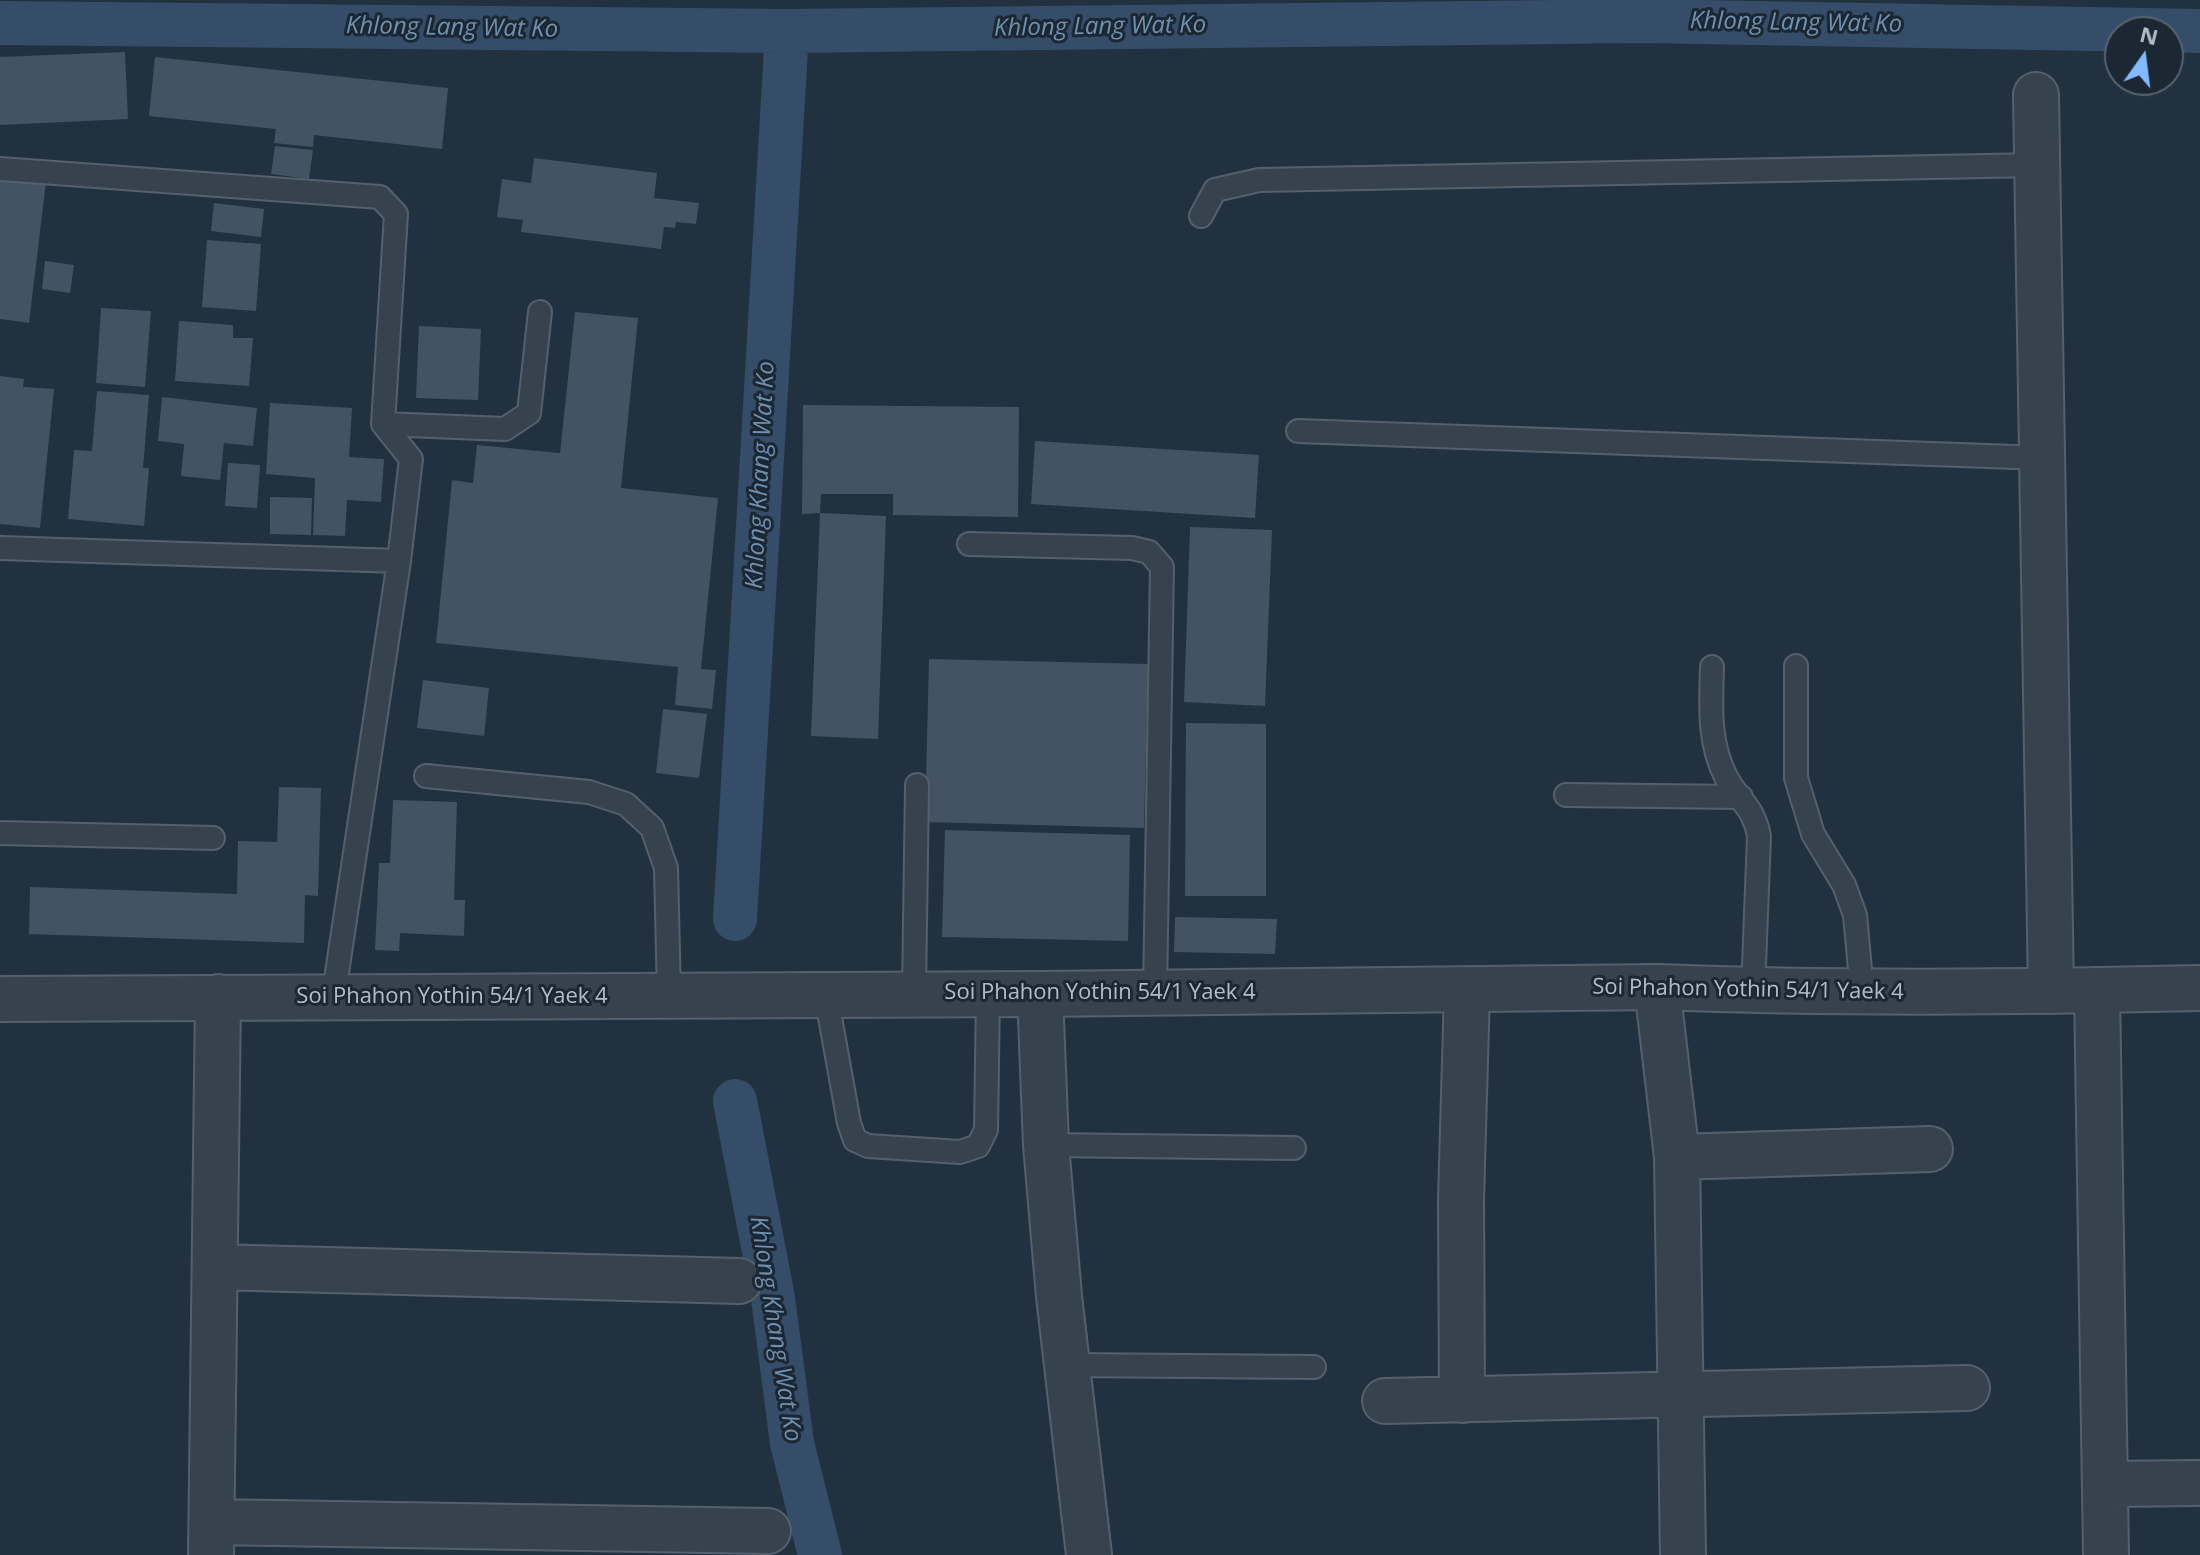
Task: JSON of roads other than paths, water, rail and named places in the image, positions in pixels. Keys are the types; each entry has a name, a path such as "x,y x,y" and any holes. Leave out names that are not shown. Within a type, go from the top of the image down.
{"street":[{"path":"2036,95 2051,991"},
{"path":"1657,987 1677,1157 1683,1555"},
{"name":"Soi Phahon Yothin 54/1 Yaek 4","path":"0,999 988,995 1657,987 1753,991 2200,988"},
{"path":"1462,1400 1461,1200 1467,990"},
{"path":"2097,990 2106,1555"},
{"path":"1040,994 1046,1145 1066,1365 1089,1555"},
{"path":"218,997 211,1538 768,1531"},
{"path":"1677,1157 1930,1149"},
{"path":"215,1267 739,1281"},
{"path":"1385,1401 1967,1388"},
{"path":"2105,1484 2200,1483"}],"lane":[{"path":"1201,216 1215,190 1259,180 2037,165"},
{"path":"0,169 380,197 396,214 383,424 411,459 399,561 333,999"},
{"path":"383,424 505,429 529,413 540,312"},
{"path":"1298,431 2042,458"},
{"path":"969,544 1132,548 1149,552 1162,567 1155,993"},
{"path":"0,548 399,561"},
{"path":"1796,666 1796,778 1813,834 1844,885 1855,915 1862,991"},
{"path":"1712,667 1714,751 1728,781 1755,816 1759,836 1753,991"},
{"path":"426,776 589,792 626,804 652,828 666,868 669,996"},
{"path":"914,993 917,785"},
{"path":"1566,795 1741,797"},
{"path":"0,833 213,838"},
{"path":"826,995 849,1123 855,1140 868,1146 960,1152 978,1146 986,1130 988,995"},
{"path":"1046,1145 1294,1148"},
{"path":"1066,1365 1314,1367"}],"waterway":[{"name":"Khlong Lang Wat Ko","path":"0,23 787,31 1643,21 2200,31"},
{"name":"Khlong Khang Wat Ko","path":"735,919 787,31"},
{"name":"Khlong Khang Wat Ko","path":"735,1101 773,1298 792,1443 820,1555"}]}
